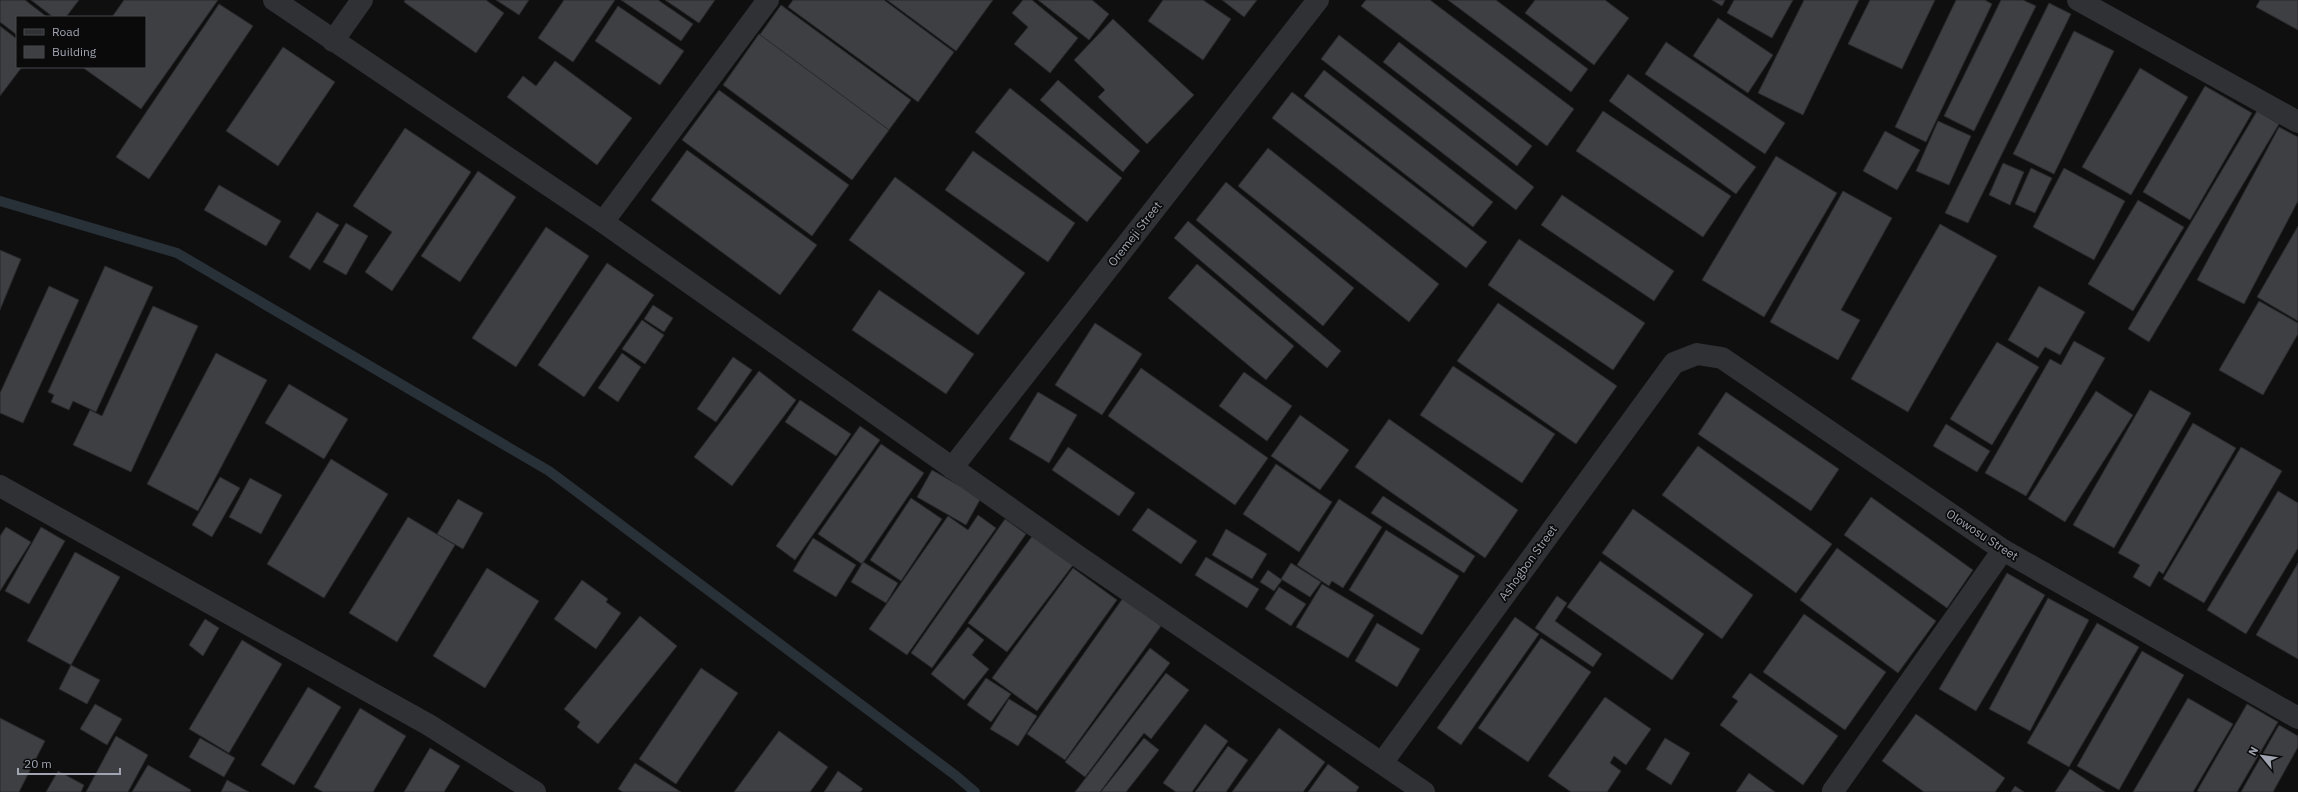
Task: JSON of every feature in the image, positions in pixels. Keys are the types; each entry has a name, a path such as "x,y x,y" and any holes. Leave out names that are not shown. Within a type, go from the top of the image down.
{"street":[{"path":"274,0 602,222 952,468 1424,792"},
{"path":"333,41 362,0"},
{"path":"602,222 768,0"},
{"name":"Oremeji Street","path":"952,468 1318,0"},
{"path":"2078,0 2298,122"},
{"name":"Olowosu Street","path":"1674,363 1697,354 1722,358 2002,550 2298,718"},
{"name":"Ashogbon Street","path":"1382,762 1674,363"},
{"path":"0,486 429,725 535,792"},
{"path":"1833,790 2002,550"}],"building":[{"path":"0,0 25,0 46,16 16,16 16,34 0,22"},
{"path":"31,0 79,0 67,16 52,16"},
{"path":"124,0 218,0 141,109 83,68 146,68 146,16 113,16"},
{"path":"405,0 486,0 504,13 476,53 404,2"},
{"path":"496,0 529,0 519,15"},
{"path":"564,0 615,0 573,62 538,38"},
{"path":"621,0 658,0 693,24 681,41"},
{"path":"665,0 715,0 699,23"},
{"path":"793,0 884,0 954,52 918,102 788,7"},
{"path":"887,0 993,0 956,51"},
{"path":"1023,0 1032,0 1078,38 1050,73 1014,44 1028,27 1012,13"},
{"path":"1038,0 1092,0 1109,14 1089,40"},
{"path":"1163,0 1203,0 1231,19 1203,60 1148,21"},
{"path":"1222,0 1257,0 1244,17"},
{"path":"1366,0 1430,0 1574,109 1547,146 1361,6"},
{"path":"1448,0 1496,0 1588,69 1571,92"},
{"path":"1535,0 1605,0 1629,18 1594,65 1525,13"},
{"path":"1712,0 1725,0 1722,6"},
{"path":"1734,0 1793,0 1772,38 1727,13"},
{"path":"1804,0 1859,0 1803,115 1758,93"},
{"path":"1870,0 1935,0 1902,69 1848,44"},
{"path":"1956,0 1985,0 1992,4 1926,142 1895,127"},
{"path":"2001,0 2023,0 2036,6 1974,131 1944,116"},
{"path":"2260,0 2298,0 2298,30 2256,7"},
{"path":"2049,3 2071,14 1968,223 1945,213"},
{"path":"219,4 253,26 149,179 116,157"},
{"path":"781,5 911,100 880,142 751,47"},
{"path":"618,6 684,51 660,85 595,41"},
{"path":"1718,18 1773,55 1748,93 1693,56"},
{"path":"1113,19 1194,95 1147,144 1098,97 1105,90 1074,60"},
{"path":"0,26 16,38 16,68 21,68 0,96"},
{"path":"2074,31 2114,51 2054,174 2013,154"},
{"path":"759,34 889,130 852,180 723,85"},
{"path":"1339,35 1534,187 1516,210 1321,59"},
{"path":"1399,42 1532,146 1517,166 1383,62"},
{"path":"1666,42 1785,123 1765,154 1645,74"},
{"path":"283,47 335,82 278,166 226,131"},
{"path":"555,61 632,118 597,165 507,97 523,76 536,86"},
{"path":"2140,68 2188,97 2131,195 2082,167"},
{"path":"1324,70 1493,202 1473,227 1304,96"},
{"path":"1628,74 1756,167 1736,194 1609,101"},
{"path":"1058,80 1140,151 1123,172 1040,100"},
{"path":"2205,86 2252,113 2190,220 2143,192"},
{"path":"1010,88 1122,178 1087,222 975,132"},
{"path":"719,90 849,185 812,236 682,140"},
{"path":"1292,92 1487,242 1466,268 1272,118"},
{"path":"1603,111 1731,196 1703,237 1576,151"},
{"path":"2257,111 2279,124 2149,342 2128,329"},
{"path":"1938,121 1971,136 1949,185 1916,171"},
{"path":"2279,127 2298,137 2298,201 2244,304 2197,280"},
{"path":"405,128 471,172 392,291 365,272 392,232 353,206"},
{"path":"1885,131 1920,150 1897,190 1863,171"},
{"path":"1268,148 1439,284 1409,322 1238,186"},
{"path":"687,150 817,245 780,295 651,200"},
{"path":"973,151 1075,223 1048,262 945,190"},
{"path":"1776,156 1837,193 1764,317 1702,280"},
{"path":"2003,163 2024,172 2010,205 1989,195"},
{"path":"2031,168 2052,178 2035,213 2015,204"},
{"path":"2064,168 2125,201 2094,260 2033,227"},
{"path":"478,171 516,197 460,282 421,256"},
{"path":"895,177 1025,273 978,335 849,240"},
{"path":"1226,182 1354,288 1323,326 1196,220"},
{"path":"219,185 281,221 266,246 204,210"},
{"path":"1843,191 1892,218 1841,310 1860,320 1838,360 1770,322"},
{"path":"1562,195 1674,271 1654,301 1541,225"},
{"path":"2138,200 2184,227 2133,311 2088,284"},
{"path":"317,212 339,225 310,270 289,257"},
{"path":"1188,221 1341,351 1327,368 1174,238"},
{"path":"346,223 368,236 346,275 323,262"},
{"path":"1940,224 1997,256 1908,412 1851,379"},
{"path":"2298,226 2298,321 2257,297"},
{"path":"546,227 589,256 516,367 472,338"},
{"path":"1519,239 1645,323 1613,370 1488,285"},
{"path":"0,250 21,259 0,310"},
{"path":"607,263 654,295 584,397 538,365"},
{"path":"1197,264 1294,346 1266,380 1168,298"},
{"path":"105,266 153,287 96,412 73,401 69,410 51,402 54,395 48,392"},
{"path":"49,286 79,300 23,423 0,413 0,393"},
{"path":"2039,286 2085,312 2060,355 2045,347 2038,358 2008,340"},
{"path":"879,290 974,354 946,394 852,330"},
{"path":"2259,301 2298,323 2298,334 2263,395 2219,370"},
{"path":"1498,303 1617,386 1576,444 1457,361"},
{"path":"653,305 673,318 664,332 644,319"},
{"path":"153,306 198,326 131,472 73,445 90,410 102,416"},
{"path":"642,320 664,335 645,364 622,349"},
{"path":"1095,323 1142,354 1102,415 1055,385"},
{"path":"2074,341 2105,358 2026,496 1985,473 2050,359 2061,365"},
{"path":"1997,342 2039,367 1992,445 1950,419"},
{"path":"216,353 267,380 198,511 147,484"},
{"path":"622,353 641,367 618,402 598,388"},
{"path":"733,357 752,370 716,422 697,409"},
{"path":"1453,366 1555,434 1522,483 1420,415"},
{"path":"1141,368 1268,458 1235,505 1108,416"},
{"path":"759,371 796,400 732,486 694,457"},
{"path":"1244,372 1292,406 1267,441 1219,406"},
{"path":"289,384 348,419 324,459 265,423"},
{"path":"2150,390 2191,413 2114,548 2073,525"},
{"path":"2096,391 2133,415 2065,522 2028,499"},
{"path":"1038,392 1077,415 1049,463 1009,439"},
{"path":"1726,392 1839,469 1811,511 1698,434"},
{"path":"800,400 851,434 836,456 785,422"},
{"path":"1300,415 1349,450 1320,490 1271,456"},
{"path":"1389,419 1518,510 1485,558 1355,467"},
{"path":"2193,423 2236,448 2163,574 2159,571 2150,587 2133,577 2140,565 2118,553"},
{"path":"1946,424 1990,451 1977,472 1933,446"},
{"path":"860,426 880,440 795,560 776,546"},
{"path":"881,444 924,473 862,564 818,534"},
{"path":"1698,446 1832,544 1796,593 1662,495"},
{"path":"1068,447 1135,493 1119,516 1052,470"},
{"path":"2241,447 2282,471 2204,603 2163,579"},
{"path":"331,459 388,494 324,598 267,564"},
{"path":"1276,464 1332,502 1299,552 1243,514"},
{"path":"932,470 981,498 966,525 917,497"},
{"path":"220,477 240,488 212,537 192,525"},
{"path":"250,478 282,495 261,534 229,517"},
{"path":"2278,491 2298,503 2298,548 2246,634 2207,610"},
{"path":"1383,496 1475,556 1464,573 1371,513"},
{"path":"1871,497 1973,570 1947,608 1844,535"},
{"path":"911,498 942,519 901,581 870,560"},
{"path":"458,499 483,513 463,549 437,534"},
{"path":"1339,499 1382,527 1343,588 1332,581 1329,586 1297,565"},
{"path":"1148,508 1197,541 1181,564 1132,530"},
{"path":"1633,509 1753,595 1722,639 1602,553"},
{"path":"978,515 996,528 907,655 869,629 948,516 968,530"},
{"path":"408,517 455,545 397,642 349,613"},
{"path":"1005,519 1026,534 932,668 911,653"},
{"path":"6,527 31,542 0,591 0,536"},
{"path":"41,527 65,541 29,604 5,591"},
{"path":"1226,529 1267,554 1252,579 1212,555"},
{"path":"1386,530 1459,576 1422,635 1349,590"},
{"path":"1033,535 1073,565 1007,652 968,623"},
{"path":"813,538 856,565 836,597 793,571"},
{"path":"1837,548 1936,621 1898,673 1800,600"},
{"path":"75,552 120,577 71,665 27,641"},
{"path":"1206,557 1259,589 1247,608 1195,575"},
{"path":"1600,561 1704,634 1672,680 1567,607"},
{"path":"863,562 898,583 886,603 851,582"},
{"path":"1291,563 1321,582 1310,597 1281,579"},
{"path":"2298,563 2298,659 2256,635"},
{"path":"487,568 539,601 485,688 433,656"},
{"path":"1073,568 1117,600 1037,711 992,678"},
{"path":"1268,570 1282,580 1274,591 1260,582"},
{"path":"2007,573 2045,595 1976,711 1939,689"},
{"path":"582,580 608,599 606,602 621,613 596,649 554,619"},
{"path":"1322,584 1374,615 1348,658 1296,627"},
{"path":"1279,587 1306,604 1291,626 1265,609"},
{"path":"1557,596 1567,603 1555,621 1602,654 1593,667 1535,628"},
{"path":"1123,598 1161,626 1065,760 1027,734"},
{"path":"2048,598 2089,620 2030,731 1989,709"},
{"path":"1804,614 1886,672 1845,730 1763,672"},
{"path":"640,616 677,646 598,744 577,727 580,722 564,709"},
{"path":"1515,617 1539,634 1461,745 1437,728"},
{"path":"205,619 219,628 203,656 189,645"},
{"path":"1377,623 1420,649 1397,687 1355,661"},
{"path":"2097,623 2139,647 2069,767 2027,743"},
{"path":"968,627 984,640 972,655 989,669 964,700 931,674"},
{"path":"1541,638 1591,672 1528,762 1478,728"},
{"path":"242,640 282,664 229,753 189,729"},
{"path":"1150,648 1170,663 1085,777 1065,762"},
{"path":"2142,651 2184,675 2119,790 2077,766"},
{"path":"71,665 100,680 87,704 59,689"},
{"path":"701,668 738,693 676,784 639,759"},
{"path":"1166,673 1189,690 1151,739 1144,733 1100,792 1075,792"},
{"path":"1750,673 1838,736 1803,785 1720,725 1738,701 1732,697"},
{"path":"986,678 1011,694 991,722 967,705"},
{"path":"308,687 341,707 294,785 261,765"},
{"path":"1605,697 1651,729 1626,765 1614,756 1610,763 1621,771 1607,792 1571,792 1548,776"},
{"path":"2188,698 2233,724 2193,792 2133,792"},
{"path":"1009,699 1037,716 1018,746 990,729"},
{"path":"95,704 122,719 107,745 80,729"},
{"path":"2247,704 2278,722 2237,792 2197,791"},
{"path":"360,708 406,736 373,792 323,792 314,787"},
{"path":"1916,714 2005,778 1995,792 1924,792 1882,761"},
{"path":"0,718 45,741 19,792 0,792"},
{"path":"1205,724 1228,741 1192,792 1176,792 1163,783"},
{"path":"2279,725 2298,736 2298,747 2273,792 2241,792"},
{"path":"1279,728 1325,762 1303,792 1232,792"},
{"path":"779,731 828,767 810,792 734,792"},
{"path":"116,736 148,755 128,792 86,792"},
{"path":"200,738 235,758 224,777 189,757"},
{"path":"1144,738 1159,750 1126,792 1101,792"},
{"path":"1665,738 1690,753 1671,785 1646,769"},
{"path":"1228,746 1248,760 1226,792 1195,792"},
{"path":"430,748 460,766 444,792 404,792"},
{"path":"635,763 681,792 623,792 618,789"},
{"path":"1328,764 1359,787 1356,792 1308,792"},
{"path":"148,765 191,790 190,792 132,792"},
{"path":"2070,769 2105,792 2055,792"},
{"path":"58,771 84,785 81,792 46,792"},
{"path":"838,771 863,789 860,792 824,792"},
{"path":"1749,773 1775,792 1736,792"},
{"path":"227,780 249,792 221,792"},
{"path":"2015,786 2024,792 2011,792"}],"waterway":[{"path":"0,201 177,253 549,471 955,775 975,792"}]}
